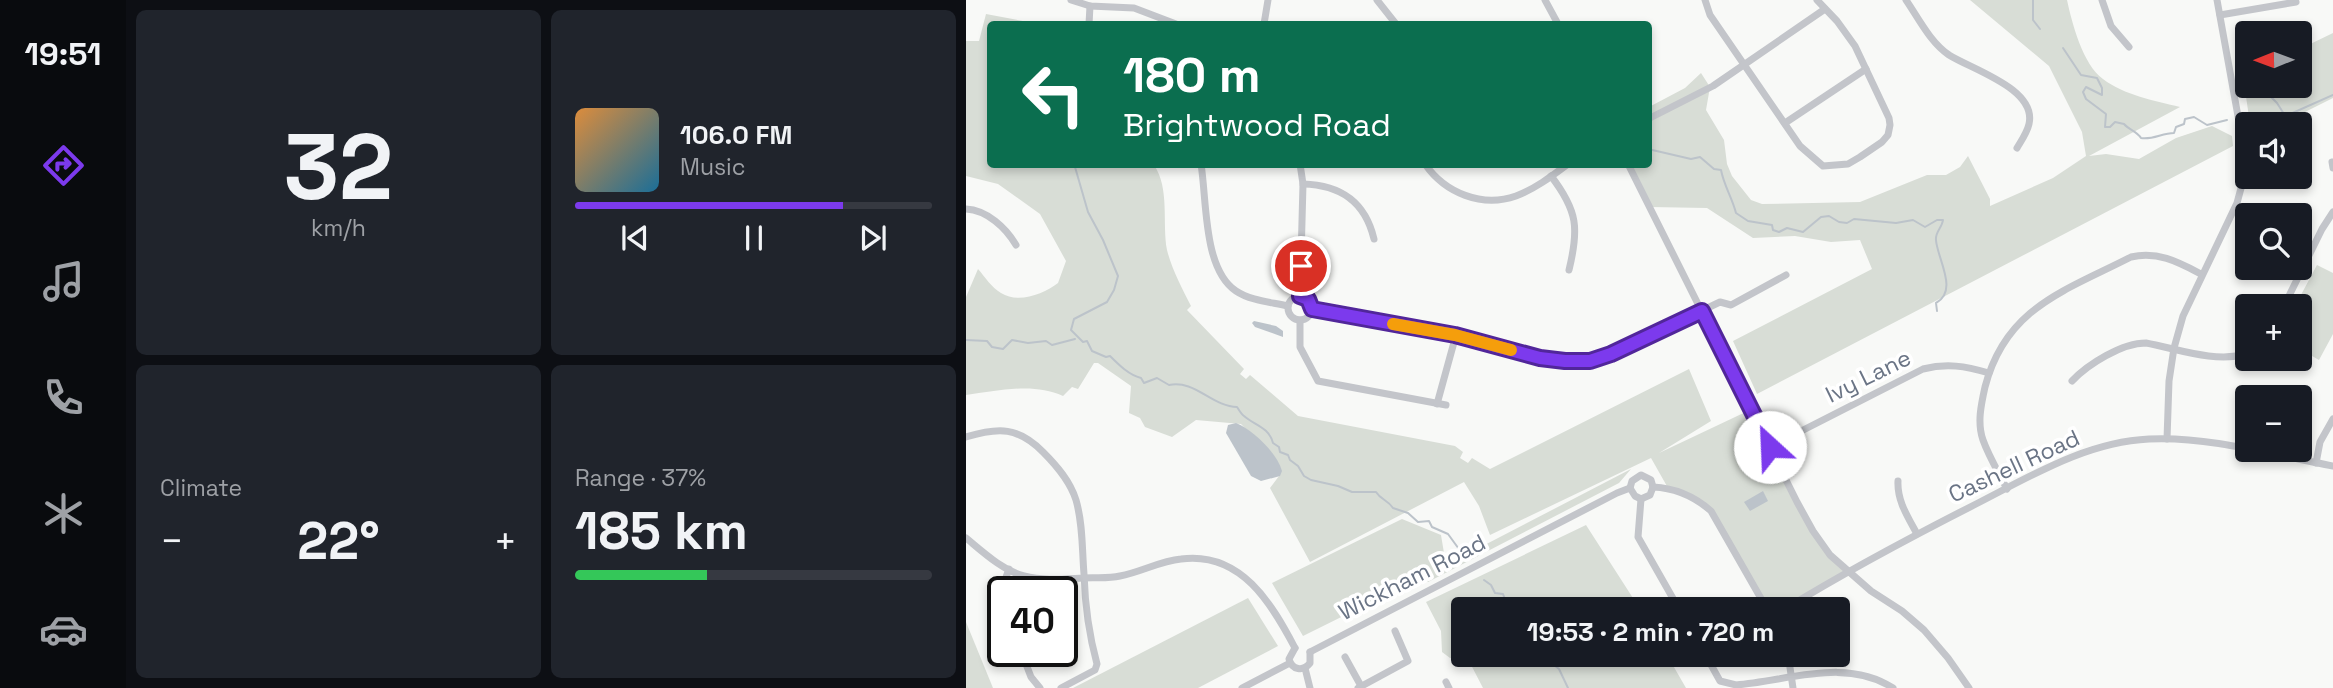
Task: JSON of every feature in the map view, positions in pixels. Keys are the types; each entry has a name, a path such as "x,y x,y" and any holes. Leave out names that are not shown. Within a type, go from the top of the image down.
{"street":[{"path":"1071,0 1090,6 1135,8 1168,21"},
{"path":"1264,21 1268,0"},
{"path":"1377,0 1394,21"},
{"path":"1383,6 1390,0"},
{"path":"1545,0 1556,21"},
{"path":"1705,0 1710,15 1805,152 1824,166 1848,164 1888,135 1889,118 1855,46 1817,0"},
{"path":"1906,0 1938,46 2015,92 2025,101 2029,124 2017,148"},
{"path":"2102,0 2111,26 2129,47"},
{"path":"2167,439 2169,382 2174,348 2183,316 2237,203 2245,182 2247,166 2217,0"},
{"path":"2220,15 2296,2"},
{"path":"1089,21 1090,6"},
{"path":"1652,117 1713,86 1825,9"},
{"path":"1785,123 1866,69"},
{"path":"1202,168 1213,255 1225,281 1245,296 1288,306"},
{"path":"1300,296 1303,184 1301,168"},
{"path":"1428,168 1449,188 1479,199 1494,200 1515,197 1562,168"},
{"path":"1630,168 1813,531 1830,555 1846,571 1924,630 1969,688"},
{"path":"1551,176 1570,204 1575,219 1575,245 1569,270"},
{"path":"1303,184 1325,186 1342,192 1371,223 1374,239"},
{"path":"966,209 987,216 1001,226 1016,245"},
{"path":"2290,294 2333,212"},
{"path":"2007,489 1989,455 1980,428 1980,407 1989,373 2004,341 2027,314 2131,257 2146,254 2160,256 2202,274"},
{"path":"1312,309 1455,335 1540,358 1590,361 1642,342 1720,302 1731,304 1786,275"},
{"path":"1300,296 1308,299 1312,309 1309,316 1300,320 1291,316 1288,306 1292,299 1300,296"},
{"path":"1300,320 1300,346 1318,381 1446,405"},
{"path":"1437,404 1455,335"},
{"path":"2072,381 2087,367 2132,344 2146,343 2235,358"},
{"name":"Ivy Lane","path":"1770,447 1923,369 1951,364 1989,373"},
{"path":"2316,463 2320,442 2333,419"},
{"path":"966,437 995,430 1014,431 1032,441 1059,468 1075,499 1082,532 1088,625 1097,664 1095,670 1060,688"},
{"name":"Cashell Road","path":"1804,597 1846,571 1917,534 2061,461 2092,450 2130,441 2199,441 2333,466"},
{"path":"1641,475 1648,477 1653,486 1650,495 1641,499 1635,496 1630,488 1634,478 1641,475"},
{"path":"1898,481 1901,503 1917,534"},
{"path":"1653,486 1684,493 1711,511 1760,597"},
{"name":"Wickham Road","path":"1310,652 1531,537 1541,529 1545,530 1630,488"},
{"path":"1641,499 1638,537 1672,597"},
{"path":"966,538 996,562 1024,576 1057,580 1105,579 1183,558 1218,563 1245,578 1264,595 1295,648"},
{"path":"1006,576 1009,569"},
{"path":"1345,657 1359,687 1408,661 1395,631"},
{"path":"1303,647 1310,652 1310,663 1305,668 1294,668 1290,663 1290,654 1295,648 1303,647"},
{"path":"1242,688 1290,663"},
{"path":"1027,667 1040,688"},
{"path":"1712,667 1720,681 1743,685 1834,672 1859,673 1894,688"},
{"path":"1791,667 1793,688"},
{"path":"1305,668 1310,688"}],"shaded area":[{"path":"1970,0 2067,0 2079,43 2096,73 2111,85 2130,93 2180,107 2089,156 2106,154 2139,159 2176,138 2212,126 2232,136 2233,146 1757,394 1733,341 1872,269 1860,240 1831,242 1795,236 1753,238 1707,208 1650,207 1630,168 1652,168 1652,105 1685,88 1701,73 1710,87 1706,110 1724,140 1727,164 1732,176 1751,200 1762,204 1860,202 1927,175 1946,175 1960,167 1968,156 1990,199 1990,206 2053,178 2086,156 2082,132 2049,66"},
{"path":"986,14 1023,21 987,21 987,168 1156,168 1164,195 1167,250 1174,272 1191,306 1187,310 1244,369 1240,374 1246,379 1250,375 1298,416 1455,446 1463,452 1460,458 1468,463 1472,458 1490,469 1689,369 1711,421 1659,453 1752,409 1813,531 1846,571 1804,597 1760,597 1711,511 1668,488 1651,458 1490,535 1479,506 1464,482 1310,562 1270,488 1279,476 1279,464 1241,424 1196,420 1172,437 1145,427 1140,418 1129,413 1131,386 1098,363 1094,363 1078,389 1072,387 1063,396 1028,388 966,395 966,297 978,269 1001,293 1023,298 1046,291 1058,283 1066,261 1040,214 998,184 966,176 966,41 979,41"},
{"path":"2333,33 2333,98 2305,112 2248,112 2246,98 2312,98 2312,43"},
{"path":"2317,265 2333,273 2333,334 2319,360 2312,356 2312,294 2301,294 2309,280 2312,280"},
{"path":"1254,321 1276,326 1283,331 1283,337 1255,327 1252,323"},
{"path":"1236,423 1250,431 1270,450 1282,471 1280,476 1261,481 1251,476 1226,433 1228,425"},
{"path":"1631,469 1619,483 1428,582 1424,576 1303,636 1272,583 1402,519 1441,535 1446,565"},
{"path":"1763,491 1768,501 1750,511 1744,502"},
{"path":"1586,525 1632,597 1451,597 1451,658 1442,652 1441,631 1426,602"},
{"path":"1248,598 1278,646 1198,688 1073,688"},
{"path":"966,622 993,688 966,688"},
{"path":"1472,667 1674,667 1686,688 1483,688"}],"waterway":[{"path":"2033,0 2033,20 2040,29"},
{"path":"2063,48 2081,75 2097,78 2102,95 2086,87 2083,92 2086,99 2106,114 2105,127 2110,127 2115,122 2124,124 2141,138 2145,138 2174,133 2176,127 2184,124 2185,119 2194,117 2207,125 2227,120"},
{"path":"2295,112 2333,95"},
{"path":"2272,98 2283,112"},
{"path":"1652,150 1691,159 1700,157 1714,169 1721,170 1736,213 1748,221 1772,225 1773,230 1779,232 1787,228 1803,232 1821,217 1829,216 1847,223 1854,219 1896,223 1913,220 1925,227 1937,220 1943,220 1936,240 1945,274 1946,291 1943,298 1936,303 1937,311"},
{"path":"1075,168 1088,212 1118,276 1107,302 1074,319 1071,330 1083,342 1087,341 1092,351 1110,356 1144,383 1157,378 1169,385 1187,386 1220,403 1237,407 1243,415 1268,433 1280,452 1288,455 1304,476 1352,492 1376,492 1393,508 1408,513 1418,522 1429,521 1432,527 1448,534 1464,556"},
{"path":"966,340 987,341 992,347 1003,349 1012,340 1028,343 1046,341 1052,345 1075,339"},
{"path":"1484,580 1491,585 1495,593 1503,594 1504,597"},
{"path":"1556,667 1568,688"}],"slow traffic":[{"path":"1393,324 1455,335 1511,350"}],"route":[{"path":"1301,266 1300,296 1308,299 1312,309 1455,335 1540,358 1565,361 1590,361 1611,354 1642,342 1702,311 1770,447"}]}
